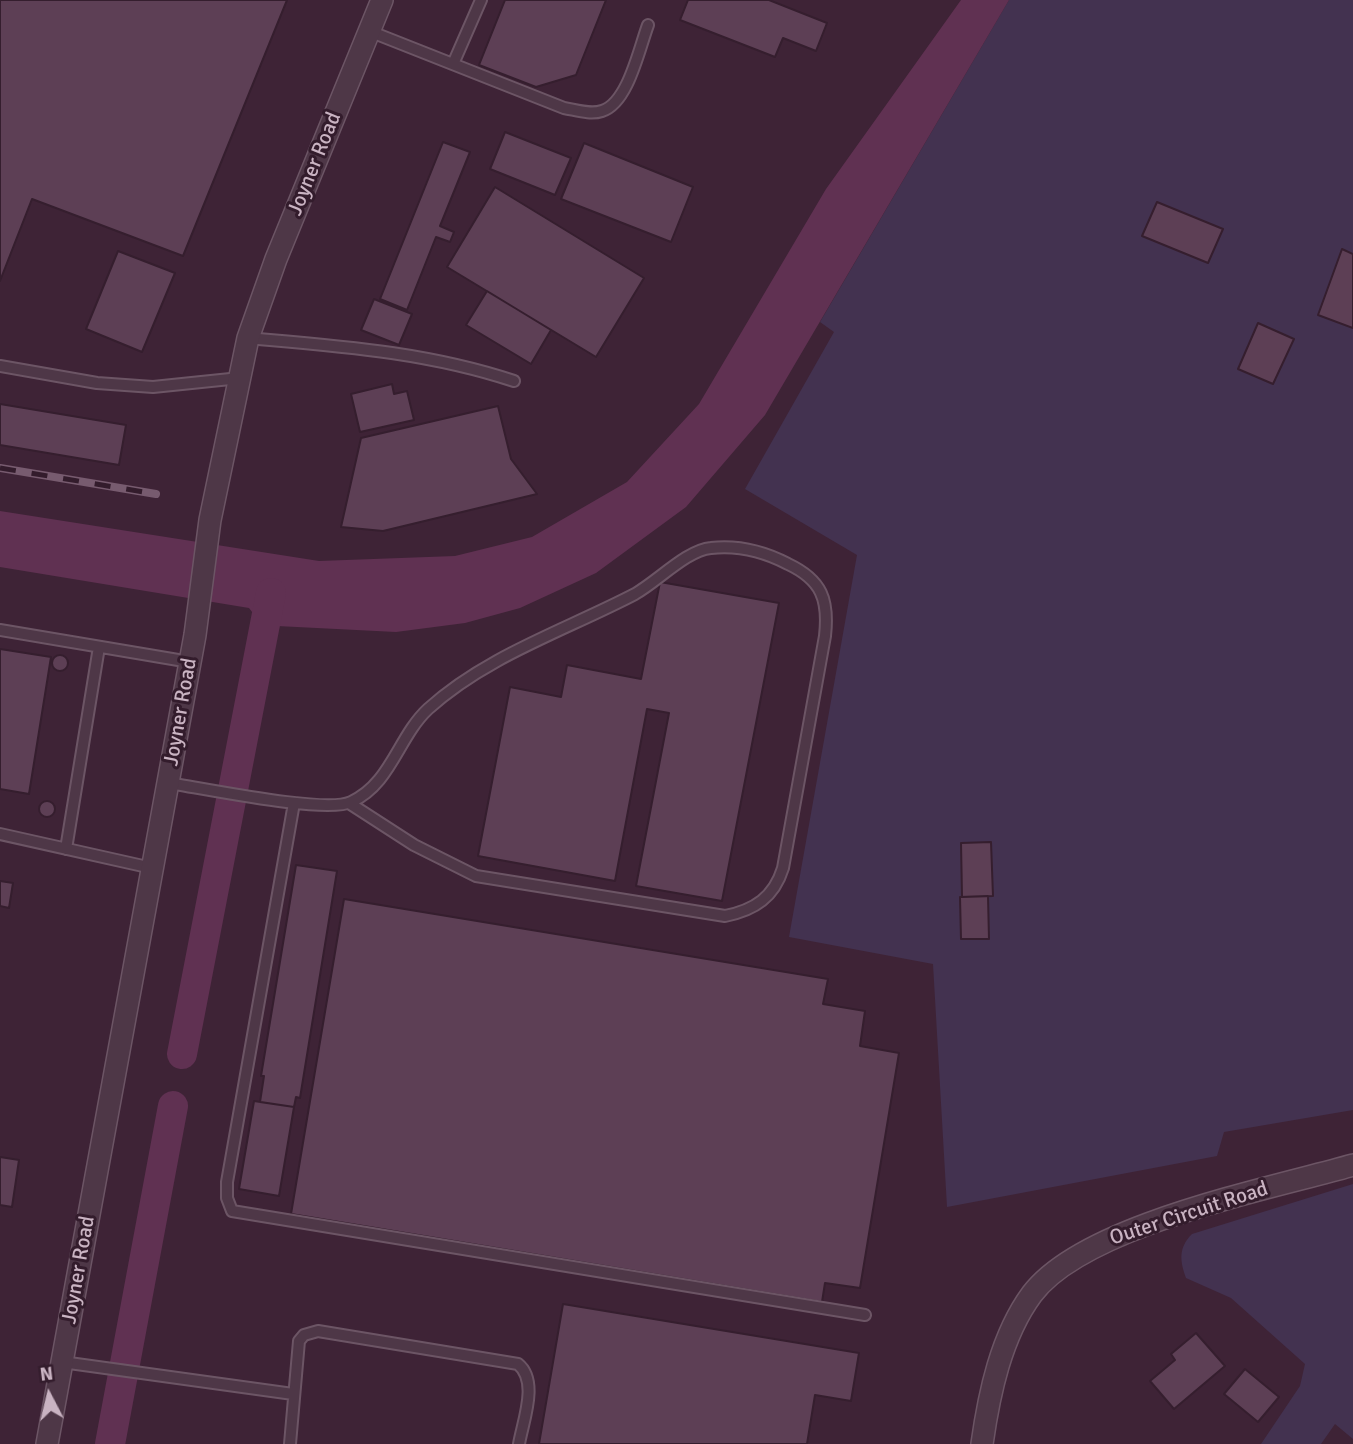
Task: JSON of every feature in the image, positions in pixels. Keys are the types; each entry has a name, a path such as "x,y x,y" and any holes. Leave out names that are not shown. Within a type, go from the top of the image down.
{"street":[{"name":"Joyner Road","path":"47,1444 195,635 210,520 248,338 276,259 382,0"},
{"name":"Outer Circuit Road","path":"982,1444 987,1406 1006,1345 1032,1295 1059,1268 1099,1243 1177,1214 1353,1165"}],"lane":[{"path":"453,64 481,0"},
{"path":"369,31 564,107 589,113 613,106 623,93 648,25"},
{"path":"248,338 416,355 456,362 514,381"},
{"path":"0,366 97,383 153,387 240,378"},
{"path":"168,783 294,803 349,803 414,845 476,876 725,916 748,912 778,884 783,867 828,612 817,583 797,568 755,551 710,548 693,553 664,576 635,593 510,654 429,708 414,724 379,781 349,803"},
{"path":"0,631 190,662"},
{"path":"66,849 99,647"},
{"path":"294,803 227,1182 227,1198 232,1211 865,1315"},
{"path":"0,834 152,868"},
{"path":"290,1444 299,1340 311,1332 518,1364 525,1370 529,1388 519,1444"},
{"path":"62,1362 293,1394"}],"shaded area":[{"path":"961,0 1009,0 765,415 686,507 596,573 520,608 465,623 396,632 277,626 256,617 249,608 0,567 0,511 319,561 455,556 532,537 627,482 699,404 826,189"},
{"path":"1009,0 1353,0 1353,1110 1224,1132 1217,1156 947,1207 933,964 789,937 857,555 745,489 834,332 820,322"},
{"path":"1353,1184 1353,1439 1335,1424 1321,1444 1261,1444 1300,1386 1305,1364 1231,1298 1186,1278 1182,1260 1184,1244 1192,1234"}],"building":[{"path":"0,0 287,0 183,256 32,199 0,281"},
{"path":"505,0 606,0 576,75 536,87 479,65"},
{"path":"688,0 769,0 827,23 816,51 783,38 775,57 680,20"},
{"path":"505,132 571,158 555,195 490,169"},
{"path":"443,142 470,152 440,226 454,232 450,242 436,237 407,310 380,299"},
{"path":"584,143 693,187 671,242 561,199"},
{"path":"495,187 644,278 596,357 447,267"},
{"path":"1157,202 1223,229 1208,263 1142,236"},
{"path":"1342,249 1353,254 1353,328 1318,315"},
{"path":"118,251 175,273 142,352 86,329"},
{"path":"487,291 551,330 531,364 466,325"},
{"path":"374,299 412,314 399,345 361,330"},
{"path":"1258,323 1294,339 1273,384 1238,369"},
{"path":"392,384 394,394 407,391 414,420 360,432 351,394"},
{"path":"0,404 126,425 119,465 0,445"},
{"path":"498,406 511,459 537,494 383,531 341,527 361,438"},
{"path":"660,582 779,603 722,901 636,886 669,713 647,709 615,881 478,856 510,687 561,697 567,665 641,679"},
{"path":"0,649 51,657 29,794 0,789"},
{"path":"60,655 66,657 66,669 60,671 54,669 52,663 54,657"},
{"path":"47,801 53,803 53,815 47,817 41,815 39,809 41,803"},
{"path":"991,842 993,896 962,897 961,843"},
{"path":"296,865 337,871 300,1098 296,1097 294,1107 260,1102 264,1076 261,1076"},
{"path":"0,881 13,883 9,908 0,906"},
{"path":"988,896 989,939 961,939 960,897"},
{"path":"344,899 828,979 823,1004 865,1011 860,1046 899,1053 860,1288 825,1283 822,1302 291,1214"},
{"path":"254,1101 294,1107 279,1196 239,1189"},
{"path":"0,1157 19,1160 12,1207 0,1205"},
{"path":"563,1304 859,1353 851,1401 815,1395 807,1444 539,1444"},
{"path":"1196,1333 1225,1366 1174,1409 1150,1381 1175,1360 1171,1354"},
{"path":"1245,1369 1279,1397 1258,1422 1224,1394"}],"waterway":[{"path":"182,1054 271,593"},
{"path":"110,1444 173,1106"}],"railway":[{"path":"0,468 156,494"}]}
